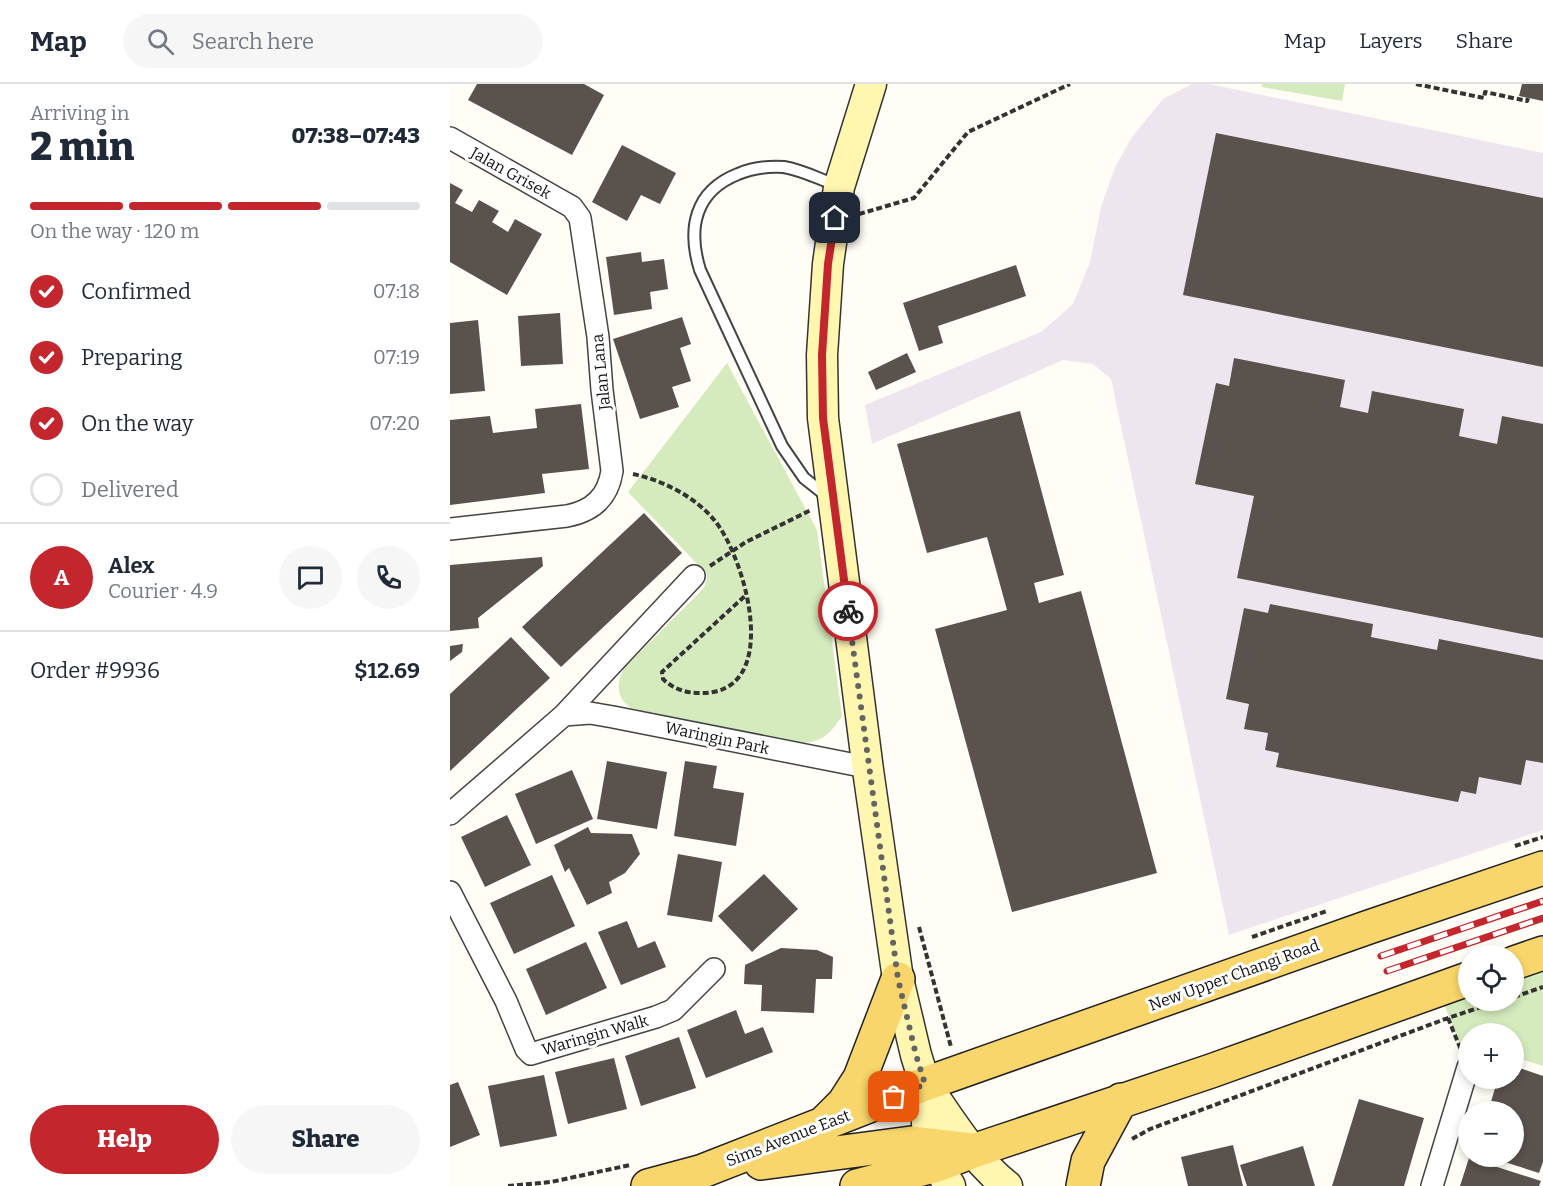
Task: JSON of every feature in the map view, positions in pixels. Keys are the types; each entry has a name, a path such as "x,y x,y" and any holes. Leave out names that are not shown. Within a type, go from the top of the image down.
{"main road":[{"name":"New Upper Changi Road","path":"925,1084 1543,868"},
{"path":"1524,960 1543,953"},
{"path":"822,1126 844,1103 860,1078 898,979"},
{"path":"857,1186 938,1165 973,1150 1211,1071 1443,1004 1458,989"},
{"name":"Sims Avenue East","path":"648,1186 700,1172 925,1084"},
{"path":"1083,1186 1088,1161 1121,1100"},
{"path":"700,1172 911,1143 938,1165"}],"street":[{"path":"871,84 850,195 828,264 822,355 823,418 868,770 898,979 925,1084 938,1165"},
{"name":"Jalan Grisek","path":"450,138 572,207"},
{"name":"Jalan Lana","path":"450,530 584,512 599,501 608,488 612,471 598,337 580,218 572,207"},
{"path":"450,814 564,715 694,576"},
{"name":"Waringin Park","path":"564,715 590,713 613,717 861,766 868,770"},
{"name":"Waringin Walk","path":"450,892 506,1001 526,1049 531,1054 673,1010 714,969"},
{"path":"925,1084 985,1166 1007,1186"},
{"path":"1432,1186 1461,1089"}],"lane":[{"path":"833,502 804,478 782,446 700,270 694,231 698,211 708,194 726,180 743,172 766,167 786,168 850,195"}],"path":[{"path":"858,214 914,198 968,132 1070,84"},
{"path":"1416,84 1484,98 1485,92 1527,101 1528,98"},
{"path":"850,195 858,214 857,224"},
{"path":"612,471 642,476 689,498 715,520 733,551 741,572 746,595 751,624 751,644 747,661 739,676 727,688 711,693 686,692 667,684 661,677 662,672 746,595"},
{"path":"694,576 746,542 803,512"},
{"path":"918,921 951,1047"},
{"path":"1524,994 1543,987"},
{"path":"1127,1144 1133,1137 1150,1129 1443,1004 1458,1003"},
{"path":"1443,1004 1458,1042"}],"shaded area":[{"path":"1192,84 1209,84 1543,153 1543,830 1229,935 1111,379 1093,364 1063,360 872,444 865,405 1041,332 1073,304 1090,262 1101,207 1115,167 1132,137 1163,99"}],"green space":[{"path":"1262,84 1345,84 1342,101 1262,87"},
{"path":"727,363 817,530 842,716 828,734 811,742 795,743 631,708 620,695 619,685 624,668 704,588 707,578 706,573 628,492"},
{"path":"1543,963 1543,1066 1524,1060 1524,1023 1458,1023 1458,1040 1442,999 1458,993 1458,1011 1524,1011 1524,970"}],"building":[{"path":"477,84 584,84 604,95 572,155 468,100"},
{"path":"1522,84 1543,84 1543,101 1519,96"},
{"path":"1216,133 1543,198 1543,367 1183,295"},
{"path":"622,145 676,173 660,204 641,195 627,221 592,202"},
{"path":"450,183 463,190 455,203 472,212 479,200 499,211 492,222 508,232 515,219 542,234 507,295 450,262"},
{"path":"641,252 642,262 664,259 668,289 650,292 652,309 614,315 606,257"},
{"path":"1016,265 1026,296 938,326 943,343 919,351 903,303"},
{"path":"560,313 563,364 521,366 518,316"},
{"path":"682,317 691,344 680,348 691,381 672,387 679,407 640,419 613,339"},
{"path":"478,320 485,391 450,394 450,323"},
{"path":"907,353 916,372 876,390 868,372"},
{"path":"1234,358 1345,380 1340,407 1368,413 1372,391 1464,409 1459,436 1497,444 1502,416 1543,424 1543,638 1237,578 1254,496 1195,484 1216,383 1229,386"},
{"path":"581,404 589,469 542,474 545,493 450,505 450,420 490,416 493,433 537,428 535,409"},
{"path":"1020,411 1064,575 1034,583 1039,603 1081,591 1157,873 1012,912 935,629 1007,610 987,537 927,553 897,444"},
{"path":"644,513 682,553 561,667 522,627"},
{"path":"542,557 543,566 478,618 479,628 450,631 450,565"},
{"path":"1270,604 1373,624 1371,637 1437,650 1439,639 1543,660 1543,763 1526,760 1521,785 1479,777 1476,794 1461,791 1458,802 1276,767 1279,753 1265,750 1268,733 1244,729 1249,704 1226,699 1244,608 1268,613"},
{"path":"511,637 550,678 450,771 450,694"},
{"path":"463,644 462,652 450,661 450,646"},
{"path":"607,761 667,772 657,829 597,819"},
{"path":"685,761 717,766 713,788 744,793 736,846 674,836"},
{"path":"572,770 593,819 536,844 515,794"},
{"path":"507,815 531,865 485,887 461,837"},
{"path":"588,827 591,833 632,834 640,854 625,873 609,882 612,893 587,905 569,868 565,872 554,845"},
{"path":"678,854 722,862 712,922 667,915"},
{"path":"764,874 798,909 752,952 718,916"},
{"path":"552,875 575,926 514,954 490,903"},
{"path":"627,921 638,948 655,941 666,967 621,985 598,932"},
{"path":"586,942 607,988 546,1015 526,969"},
{"path":"781,948 817,950 833,957 832,979 816,979 814,1013 761,1011 762,985 744,984 745,965"},
{"path":"736,1010 745,1034 763,1027 773,1052 706,1078 687,1030"},
{"path":"679,1037 696,1088 641,1106 625,1056"},
{"path":"614,1058 627,1109 568,1124 555,1072"},
{"path":"1524,1069 1543,1076 1543,1162 1539,1173 1520,1167 1524,1167 1524,1101 1491,1101 1495,1089 1524,1089"},
{"path":"544,1075 557,1136 500,1147 488,1086"},
{"path":"458,1082 480,1135 450,1147 450,1085"},
{"path":"1359,1099 1424,1118 1404,1186 1332,1186"},
{"path":"1233,1145 1243,1186 1188,1186 1181,1157"},
{"path":"1303,1146 1315,1186 1247,1186 1240,1165"},
{"path":"1466,1167 1497,1167 1541,1181 1539,1186 1460,1186"}],"railway":[{"path":"1381,956 1543,901"},
{"path":"1387,971 1543,918"}],"way so far":[{"path":"848,611 898,979 925,1084 894,1097"}],"route":[{"path":"835,218 828,264 822,355 823,418 848,611"}]}
